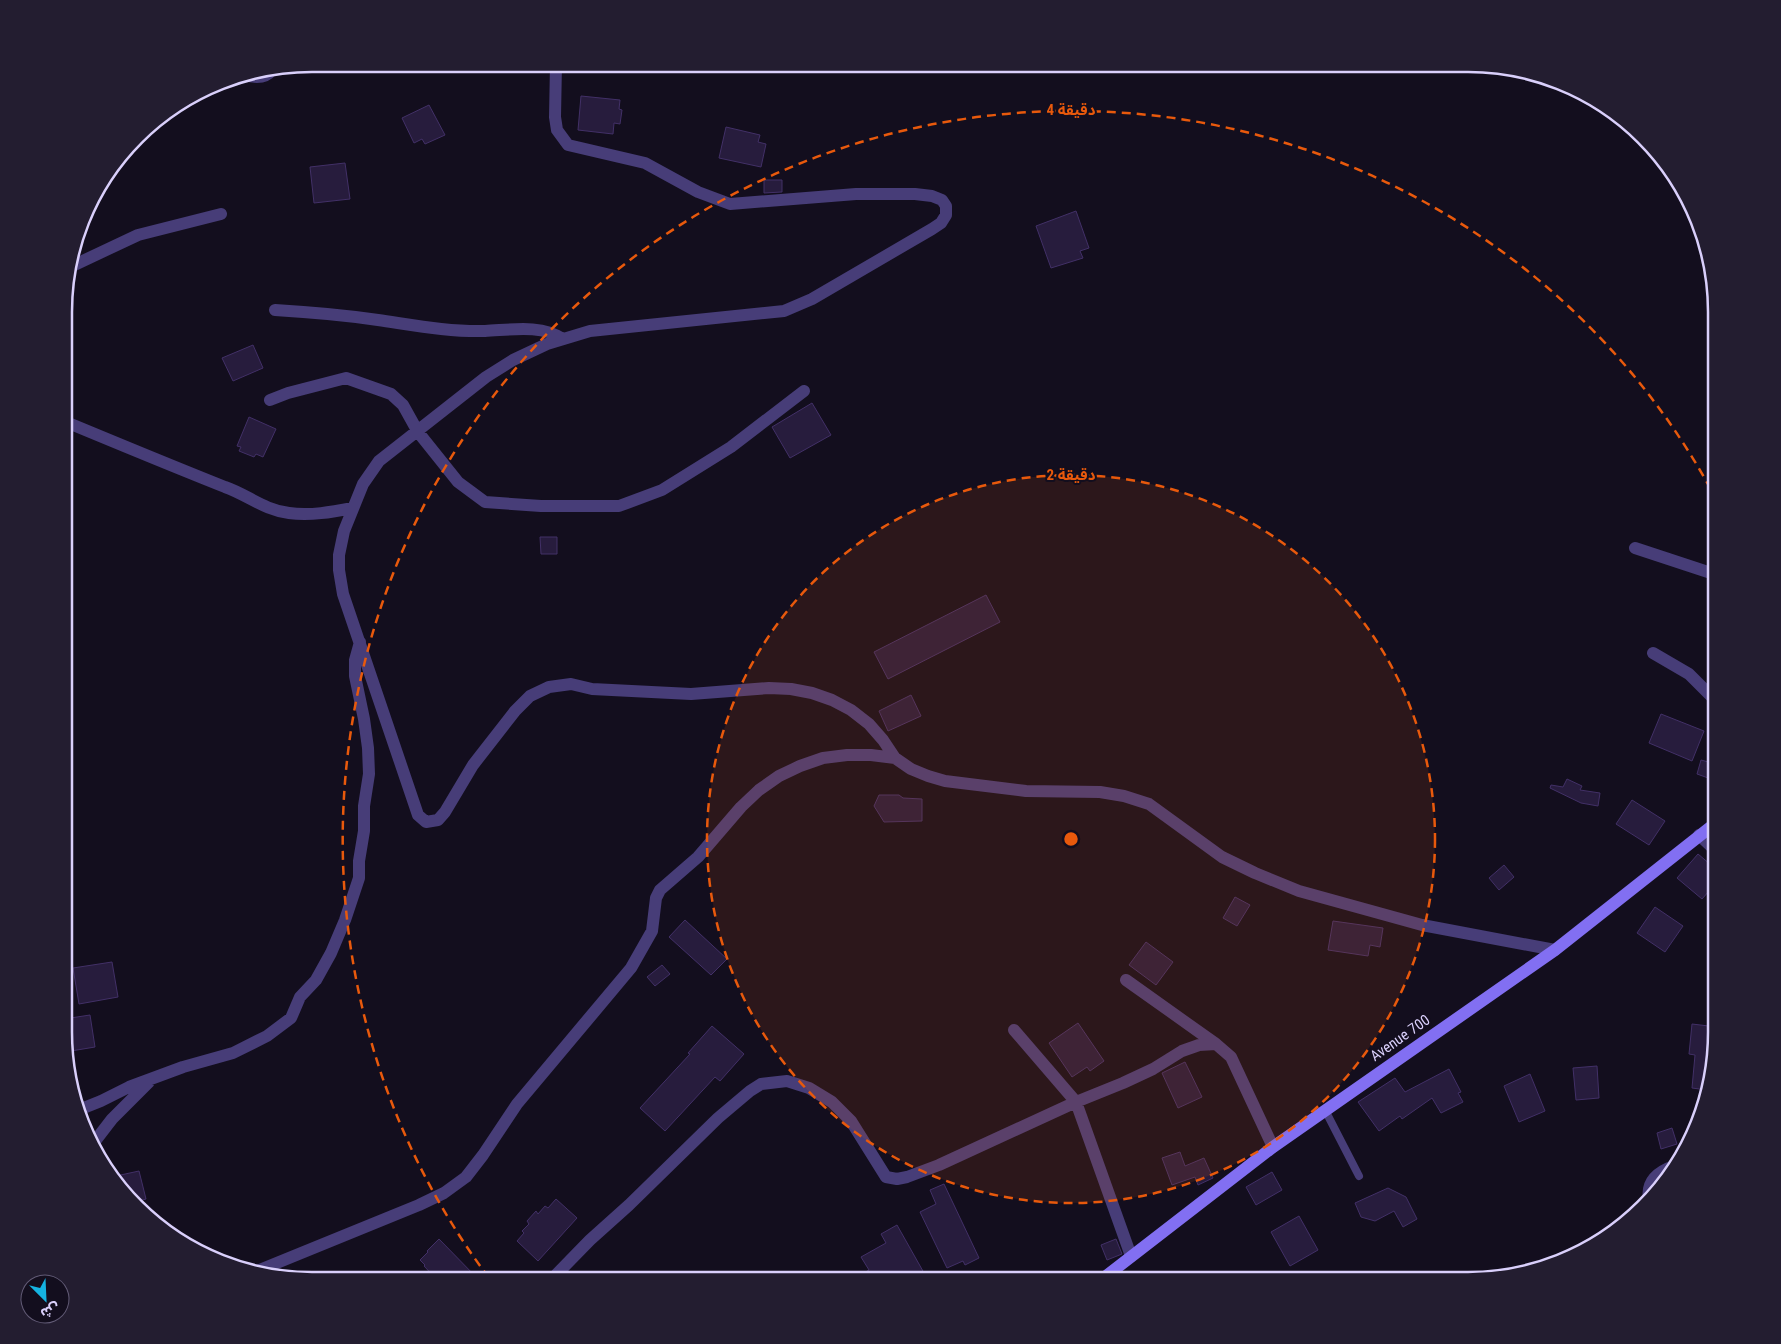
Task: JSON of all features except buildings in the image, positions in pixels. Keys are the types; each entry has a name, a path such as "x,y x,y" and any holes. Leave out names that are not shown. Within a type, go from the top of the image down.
{"main road":[{"name":"Avenue 700","path":"1111,1272 1273,1147 1555,950 1709,828"}],"street":[{"path":"556,72 555,117 557,130 568,145 645,162 698,192 730,204 856,194 915,194 932,196 942,200 946,206 946,215 941,223 932,229 812,299 784,311 590,331 547,344 513,360 486,377 379,461 363,484 344,531 339,570 343,594 418,815 426,822 438,820 445,812 472,765 515,711 530,696 550,687 571,684 592,689 691,694 783,688 812,693 832,700 851,710 869,724 895,758 911,769 945,781 1026,791 1100,792 1124,796 1149,804 1222,857 1300,891 1422,925 1484,935 1555,950"},
{"path":"78,263 138,235 221,214"},
{"path":"275,310 314,312 471,331 536,329 555,333 563,339"},
{"path":"270,400 288,393 346,378 391,394 403,405 418,432 458,482 485,502 541,506 619,506 662,490 731,447 804,391"},
{"path":"72,425 228,488 270,509 304,514 353,508"},
{"path":"1635,548 1709,572"},
{"path":"85,1108 129,1087 184,1067 232,1053 267,1036 291,1018 300,997 316,980 331,953 348,913 359,878 359,861 364,831 364,806 369,774 364,719 355,676 355,660 360,642"},
{"path":"1653,653 1689,674 1709,694"},
{"path":"267,1267 444,1194 466,1176 483,1155 516,1104 631,968 652,931 656,898 660,890 698,857 758,790 778,776 823,758 872,754 895,758"},
{"path":"1699,835 1709,844"},
{"path":"1126,980 1216,1044 1231,1057 1273,1147"},
{"path":"1014,1030 1076,1102 1131,1256"},
{"path":"559,1272 718,1118 761,1084 787,1081 809,1088 832,1102 851,1121 886,1177 891,1179 908,1177 938,1165 1153,1069 1182,1051 1199,1045 1216,1044"},
{"path":"97,1138 112,1119 151,1080"},
{"path":"1649,1190 1650,1183 1663,1172"}],"lane":[{"path":"1325,1110 1359,1176"}]}
